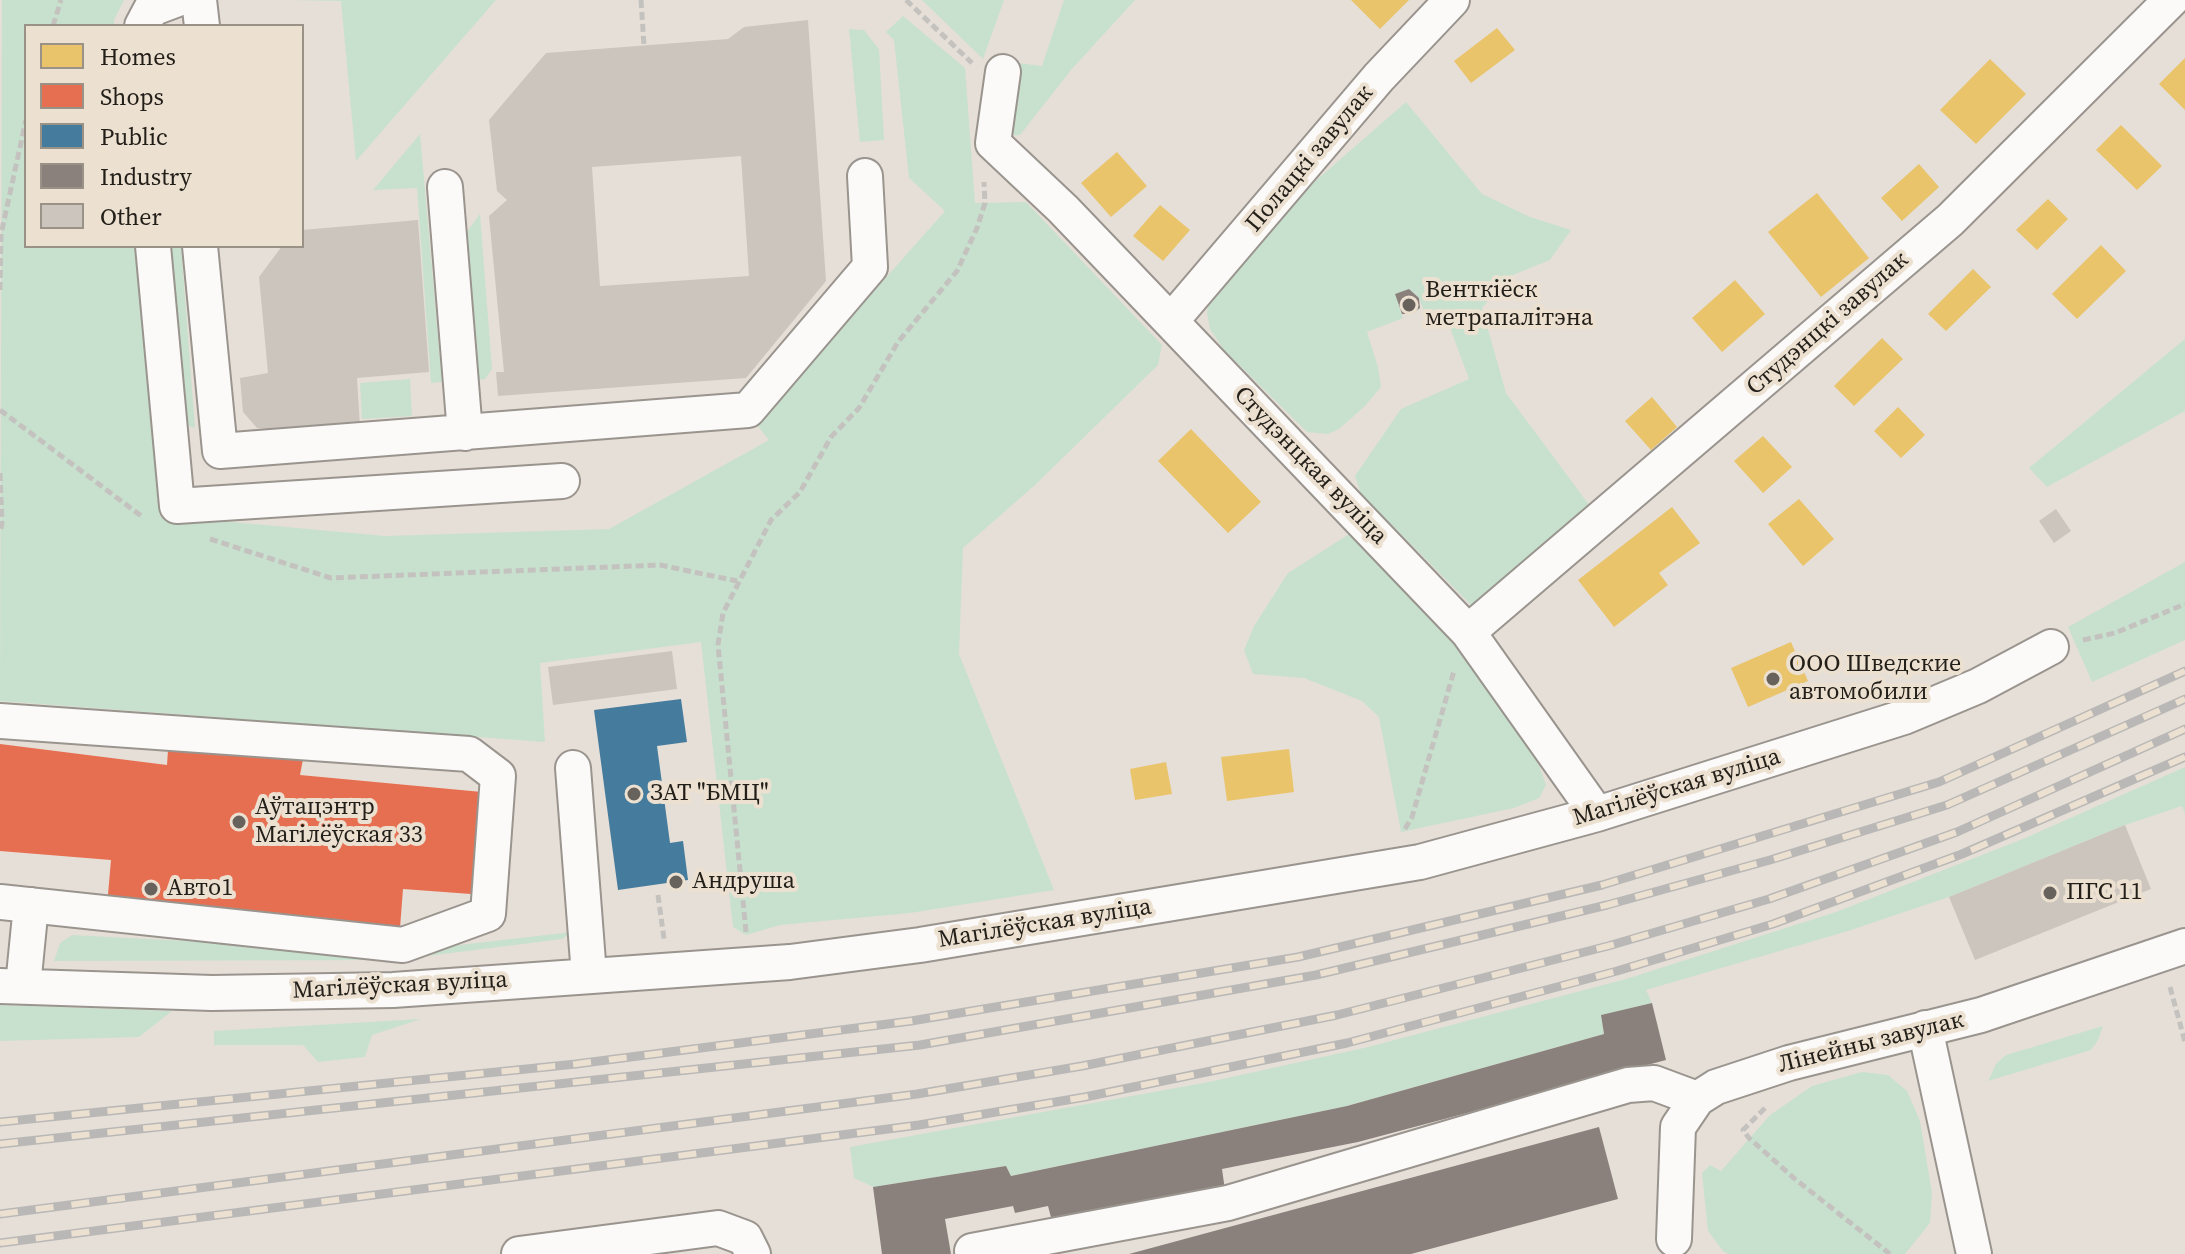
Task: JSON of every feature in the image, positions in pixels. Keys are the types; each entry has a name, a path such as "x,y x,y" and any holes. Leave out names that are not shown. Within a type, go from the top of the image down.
{"street":[{"path":"143,24 151,9 175,0"},
{"path":"199,0 202,24"},
{"name":"Полацкі завулак","path":"1171,321 1379,77 1452,0"},
{"name":"Студэнцкі завулак","path":"1468,632 1950,220 2171,0"},
{"name":"Студэнцкая вуліца","path":"1003,72 993,143 1063,209 1468,632 1597,814"},
{"path":"200,248 220,451 748,410 870,267 865,176"},
{"path":"445,187 465,433"},
{"path":"153,248 177,506 562,481"},
{"name":"Магілёўская вуліца","path":"12,986 212,993 378,991 790,962 920,945 1420,862 1597,814 1904,717 1978,686 2051,647"},
{"path":"0,721 469,754 498,776 488,914 403,945 15,904 12,986"},
{"path":"573,768 589,975"},
{"name":"Лінейны завулак","path":"1697,1099 1716,1087 1789,1063 1981,1015 2185,946"},
{"path":"1925,1028 1974,1254"},
{"path":"972,1251 1228,1203 1628,1085 1654,1083 1697,1099 1678,1127 1673,1249"},
{"path":"519,1254 718,1228 745,1238 753,1254"}],"path":[{"path":"54,24 61,0"},
{"path":"641,0 644,46"},
{"path":"0,290 1,234 24,129"},
{"path":"746,935 718,645 723,613 771,520 800,492 831,437 859,408 898,342 957,271 985,203"},
{"path":"0,410 143,518 158,523"},
{"path":"0,473 0,531"},
{"path":"201,537 331,578 660,565 737,581"},
{"path":"2051,647 2115,633 2185,604"},
{"path":"1398,840 1412,817 1456,663 1468,632"},
{"path":"658,895 665,952"},
{"path":"2170,987 2185,1042"},
{"path":"1763,1109 1743,1130 1749,1138 1795,1179 1890,1254"}],"green space":[{"path":"2,0 124,0 114,24 24,24 24,248 141,248 177,517 385,536 609,529 769,440 756,424 945,211 909,178 894,40 886,32 903,16 965,68 975,203 1026,202 1162,345 1158,365 1035,485 963,548 959,654 1054,890 910,913 780,925 746,935 733,927 701,642 540,663 545,742 0,701"},
{"path":"291,0 496,0 356,161 341,1"},
{"path":"922,0 1004,0 983,59"},
{"path":"1064,0 1135,0 1071,70 1020,135 998,136 1018,63 1042,66"},
{"path":"849,29 864,30 879,49 884,140 860,142"},
{"path":"1406,102 1482,194 1530,217 1571,230 1550,260 1508,277 1482,308 1506,393 1590,506 1485,600 1471,605 1361,494 1355,476 1401,409 1469,379 1443,309 1424,311 1419,298 1409,289 1395,294 1403,318 1367,332 1381,387 1364,407 1339,429 1328,434 1307,432 1224,350 1210,329 1207,313 1209,299 1312,184"},
{"path":"420,134 442,382 431,383 417,188 373,190"},
{"path":"480,214 492,369 485,379 478,380 466,233"},
{"path":"168,248 181,248 195,428 186,425"},
{"path":"2185,339 2185,411 2047,487 2029,468"},
{"path":"410,379 412,416 362,419 360,383"},
{"path":"1354,531 1479,664 1536,756 1546,785 1539,798 1514,808 1401,832 1379,717 1362,701 1304,678 1253,674 1244,650 1254,626 1288,573"},
{"path":"2185,562 2185,640 2092,682 2068,627"},
{"path":"2185,767 2185,813 2182,806 2125,825 1949,897 1848,931 1646,990 1652,1003 1601,1015 1604,1034 1347,1106 1011,1176 1006,1166 873,1187 854,1178 850,1147 1209,1082 1368,1047 1626,979 1836,912 2023,839"},
{"path":"572,932 562,939 396,960 54,961 60,943 72,935 398,952"},
{"path":"0,1005 172,1011 139,1037 0,1041"},
{"path":"421,1019 372,1035 365,1057 318,1062 303,1045 214,1045 214,1031"},
{"path":"2103,1026 2091,1050 1988,1081 1996,1064 2006,1055"},
{"path":"1862,1072 1888,1075 1907,1091 1920,1121 1932,1193 1930,1223 1905,1254 1728,1254 1723,1251 1708,1231 1702,1173 1710,1165 1721,1171 1770,1115 1812,1086"}],"building: Homes":[{"path":"1351,0 1409,0 1380,29"},
{"path":"1497,28 1515,50 1471,83 1454,61"},
{"path":"2185,58 2185,110 2159,84"},
{"path":"1990,59 2026,94 1976,144 1940,110"},
{"path":"2121,125 2162,166 2137,190 2096,150"},
{"path":"1117,152 1147,186 1111,217 1081,183"},
{"path":"1919,164 1939,187 1902,221 1881,198"},
{"path":"1817,193 1869,258 1821,297 1768,232"},
{"path":"2048,199 2068,219 2037,250 2016,230"},
{"path":"1160,205 1190,230 1163,261 1133,236"},
{"path":"2101,245 2126,271 2077,319 2052,294"},
{"path":"1973,269 1991,287 1946,331 1928,314"},
{"path":"1735,280 1765,314 1722,352 1692,318"},
{"path":"1882,338 1903,359 1854,406 1834,386"},
{"path":"1652,397 1677,427 1651,450 1625,421"},
{"path":"1898,407 1925,435 1901,458 1874,431"},
{"path":"1191,429 1261,502 1228,533 1158,461"},
{"path":"1763,436 1792,467 1763,493 1734,461"},
{"path":"1799,499 1834,539 1803,566 1768,524"},
{"path":"1672,507 1700,543 1659,573 1668,585 1614,627 1578,580"},
{"path":"1791,642 1808,681 1748,707 1731,668"},
{"path":"1289,749 1294,792 1227,801 1221,757"},
{"path":"1166,762 1172,794 1135,800 1130,769"}],"building: Shops":[{"name":"Аўтацэнтр Магілёўская 33","path":"0,744 167,765 168,750 304,754 300,775 482,792 471,894 403,889 400,928 107,906 111,860 0,851"}],"building: Public":[{"name":"ЗАТ \"БМЦ\"","path":"681,699 687,742 657,746 670,843 683,841 688,880 618,890 594,710"}],"building: Industry":[{"name":"Венткіёск метрапалітэна","path":"1409,289 1419,298 1420,308 1412,314 1402,314 1395,294"},
{"path":"1652,1003 1666,1060 1358,1142 1222,1169 1225,1190 1053,1225 1048,1206 1015,1213 1013,1206 945,1219 951,1254 882,1254 873,1187 1006,1166 1011,1176 1347,1106 1604,1034 1601,1015"},
{"path":"1599,1127 1618,1199 1411,1254 1129,1254"}],"building: Other":[{"path":"808,20 826,281 746,378 498,396 496,372 504,372 489,216 507,200 497,191 489,120 546,53 728,39 744,27","holes":["741,156 749,276 600,286 592,167"]},
{"path":"418,220 429,372 357,378 360,427 307,432 257,428 243,412 240,378 268,373 259,277 281,248 304,248 304,230"},
{"path":"2056,509 2071,531 2054,543 2039,521"},
{"path":"672,651 677,689 553,705 548,667"},
{"name":"ПГС 11","path":"2125,825 2151,889 1975,960 1949,897"}],"railway":[{"path":"0,1122 576,1064 911,1021 1298,957 1602,885 1939,782 2185,671"},
{"path":"0,1144 920,1045 1316,975 1607,905 1770,860 1947,805 2185,699"},
{"path":"0,1214 917,1094 1082,1066 1337,1015 1608,946 1769,899 1957,832 2185,729"},
{"path":"0,1243 919,1125 1085,1097 1347,1043 1617,971 1773,924 1962,854 2185,757"}],"place":[{"name":"Венткіёск метрапалітэна","path":"1409,305"},
{"name":"ООО Шведские автомобили","path":"1773,679"},
{"name":"ЗАТ \"БМЦ\"","path":"634,794"},
{"name":"Аўтацэнтр Магілёўская 33","path":"239,822"},
{"name":"Андруша","path":"676,882"},
{"name":"Авто1","path":"151,889"},
{"name":"ПГС 11","path":"2050,893"}]}
